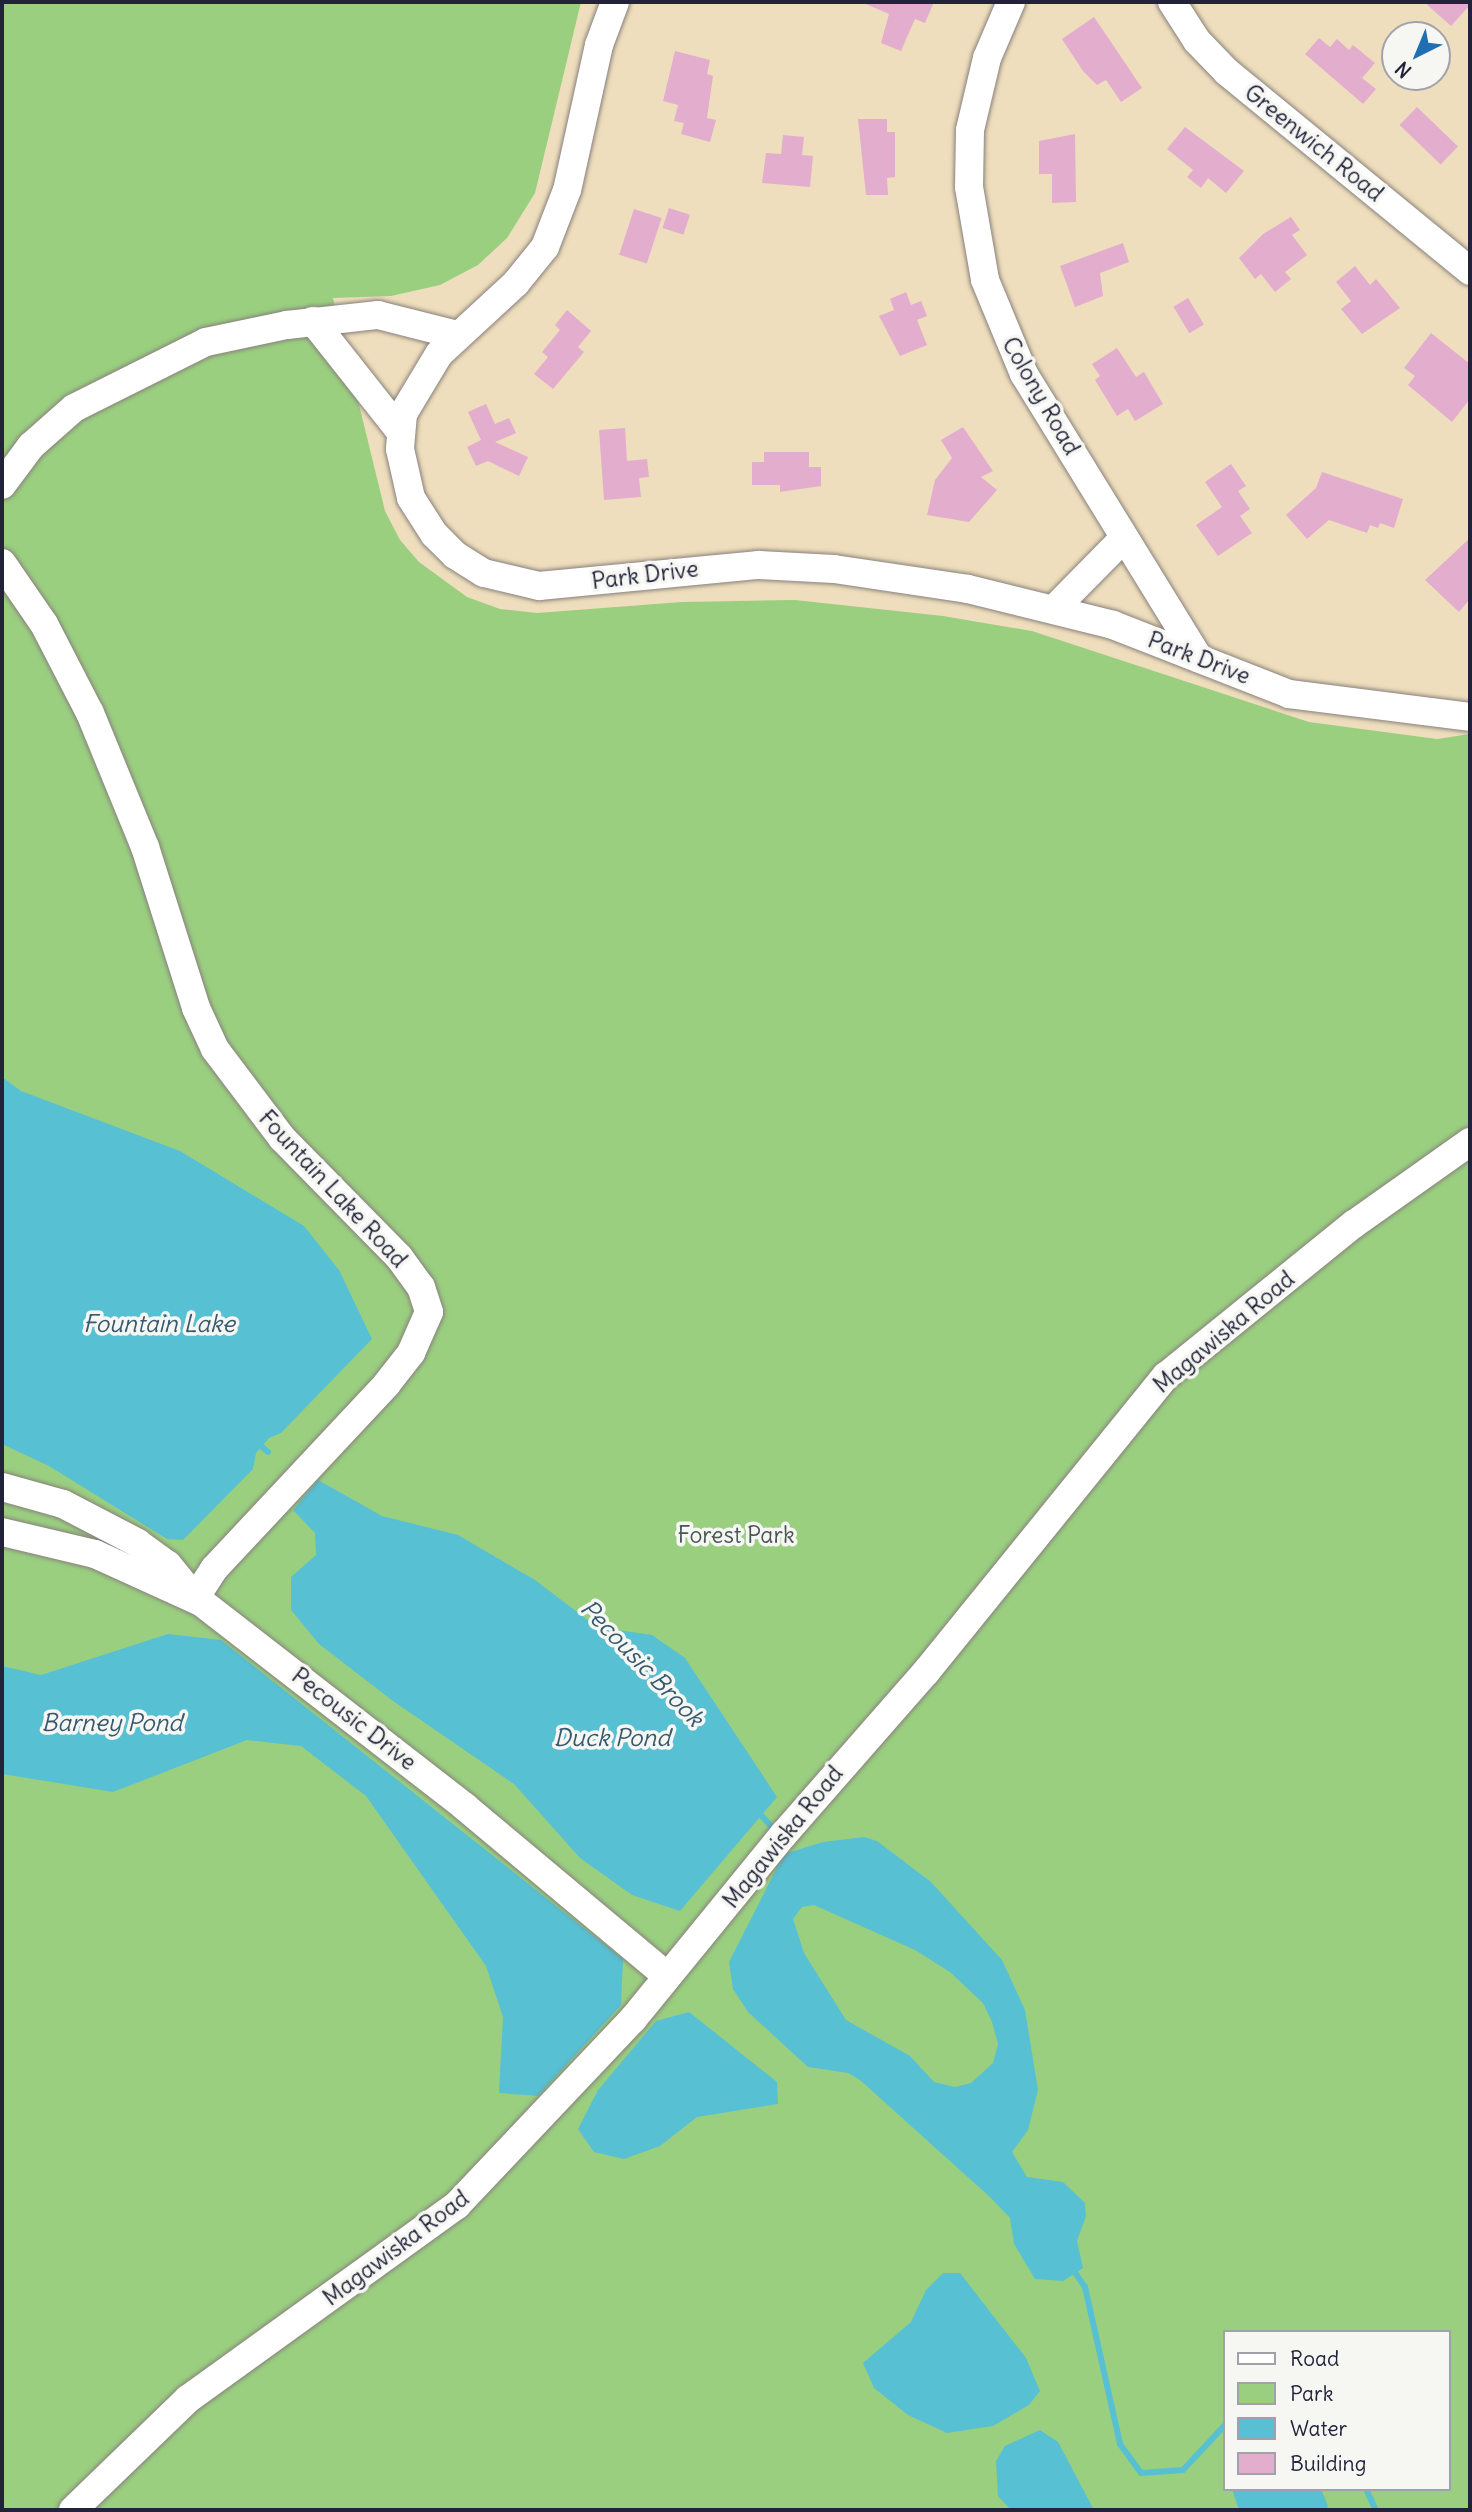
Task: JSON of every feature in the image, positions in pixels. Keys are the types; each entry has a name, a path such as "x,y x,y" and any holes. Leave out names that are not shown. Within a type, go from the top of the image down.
{"street":[{"name":"Park Drive","path":"615,2 598,46 577,152 551,234 516,283 457,335 408,399 400,431 401,465 419,513 455,555 501,580 557,585 681,570 798,566 968,589 1055,608 1199,658 1289,694 1426,714 1466,711"},
{"name":"Colony Road","path":"1011,2 987,58 970,130 969,187 975,233 992,302 1012,351 1123,539 1199,658"},
{"name":"Greenwich Road","path":"1172,2 1197,41 1227,72 1470,271"},
{"path":"2,485 50,426 127,378 206,342 313,321 378,315 457,335"},
{"path":"313,321 400,431"},
{"path":"1055,608 1123,539"},
{"name":"Fountain Lake Road","path":"2,563 44,624 90,713 145,847 196,1008 215,1049 282,1138 399,1257 421,1287 429,1312 420,1337 387,1384 214,1569 195,1598"},
{"name":"Magawiska Road","path":"73,2510 188,2399 457,2205 634,2019 667,1976 926,1672 1166,1376 1354,1224 1470,1142"},
{"path":"2,1487 63,1504 138,1543 168,1565 195,1598"},
{"name":"Pecousic Drive","path":"2,1532 95,1555 195,1598 444,1791 667,1976"}],"green space":[{"name":"Forest Park","path":"2,2 581,2 535,193 507,238 478,265 440,285 391,296 333,298 385,511 400,540 419,562 467,597 500,609 537,613 682,602 795,600 943,616 1032,631 1309,722 1437,739 1470,734 1470,2510 2,2510"}],"water":[{"name":"Fountain Lake","path":"2,1077 21,1091 180,1151 304,1226 339,1270 372,1339 281,1433 269,1438 256,1453 253,1469 183,1540 167,1539 49,1466 2,1444"},
{"name":"Duck Pond","path":"318,1480 382,1516 458,1535 535,1580 597,1627 652,1635 685,1658 777,1797 680,1911 632,1895 580,1858 514,1784 393,1701 319,1644 291,1610 291,1577 316,1555 315,1533 293,1510"},
{"name":"Barney Pond","path":"168,1634 221,1640 623,1959 621,2005 538,2096 499,2093 503,2017 486,1966 366,1796 301,1746 247,1740 113,1792 2,1774 2,1666 41,1675"},
{"path":"864,1837 877,1841 931,1882 1002,1960 1025,2010 1038,2090 1028,2130 1012,2152 1027,2177 1063,2182 1085,2203 1086,2216 1077,2241 1083,2268 1063,2281 1035,2279 1014,2244 1010,2218 991,2198 860,2080 848,2073 808,2067 748,2012 733,1989 729,1962 784,1854 823,1842","holes":["814,1905 915,1950 950,1972 983,2003 992,2022 998,2044 993,2063 971,2083 955,2087 934,2082 910,2056 846,2020 804,1953 793,1919 802,1907"]},
{"path":"689,2012 777,2082 778,2104 697,2117 660,2146 624,2159 594,2152 578,2129 598,2090 656,2021"},
{"path":"943,2273 960,2273 1026,2358 1040,2391 1029,2405 993,2426 947,2433 908,2415 874,2388 863,2363 911,2322 926,2290"},
{"path":"1040,2430 1058,2442 1094,2510 1011,2510 998,2496 996,2461 1005,2446"},
{"path":"1233,2491 1322,2491 1328,2506 1326,2510 1239,2510"}],"building":[{"path":"861,2 934,2 925,23 915,19 901,51 881,43 889,14"},
{"path":"1424,2 1470,2 1451,26 1451,21 1445,21"},
{"path":"1094,17 1142,88 1121,102 1106,80 1097,85 1083,71 1062,39"},
{"path":"1319,38 1330,47 1337,39 1349,50 1353,45 1375,63 1362,78 1376,89 1363,104 1305,54"},
{"path":"675,51 710,60 707,74 713,76 707,118 716,120 710,142 681,134 684,123 674,121 678,105 663,101"},
{"path":"1417,107 1458,147 1441,165 1400,125"},
{"path":"858,119 887,119 887,132 895,132 895,177 887,178 888,195 866,195"},
{"path":"1185,127 1244,171 1226,193 1208,178 1201,188 1187,177 1193,170 1167,149"},
{"path":"1075,134 1076,202 1052,203 1052,174 1039,174 1039,141"},
{"path":"783,135 804,137 802,155 813,156 810,187 762,183 766,153 781,154"},
{"path":"669,208 690,215 683,235 663,228"},
{"path":"634,209 662,218 647,264 619,255"},
{"path":"1291,217 1300,230 1292,235 1307,255 1285,272 1291,279 1275,292 1261,274 1255,279 1239,258 1263,234"},
{"path":"1123,243 1129,262 1100,273 1103,296 1075,307 1060,266"},
{"path":"1355,266 1370,285 1376,279 1400,308 1362,334 1341,309 1351,301 1336,282"},
{"path":"906,292 911,305 921,301 927,316 917,320 927,345 900,356 879,316 894,310 890,299"},
{"path":"1188,298 1204,325 1189,333 1173,307"},
{"path":"567,310 591,331 578,347 584,352 553,389 534,374 548,357 542,352 560,330 555,325"},
{"path":"1431,333 1470,364 1470,399 1452,422 1408,385 1415,376 1404,368"},
{"path":"1117,348 1136,377 1144,372 1163,404 1135,421 1128,409 1117,416 1095,380 1100,376 1092,364"},
{"path":"486,404 495,424 509,418 516,433 495,442 528,457 519,476 488,461 476,466 467,447 481,440 468,412"},
{"path":"963,427 993,471 981,477 997,490 969,522 927,515 935,480 952,458 941,440"},
{"path":"625,428 627,461 647,459 649,477 639,478 641,497 604,500 599,430"},
{"path":"764,452 809,452 809,467 821,467 821,486 780,492 780,485 752,485 752,462 764,462"},
{"path":"1231,464 1246,486 1238,491 1250,509 1240,516 1252,533 1218,556 1196,525 1222,507 1205,482"},
{"path":"1322,472 1403,499 1394,528 1380,523 1378,528 1370,525 1367,533 1329,520 1307,539 1286,515 1316,488"},
{"path":"1470,538 1470,599 1459,612 1425,580"}],"waterway":[{"name":"Pecousic Brook","path":"255,1441 268,1452"},
{"name":"Pecousic Brook","path":"758,1812 770,1825"},
{"name":"Pecousic Brook","path":"1071,2267 1085,2287 1120,2444 1141,2473 1183,2470 1224,2426"},
{"name":"Pecousic Brook","path":"1367,2491 1376,2510"}]}
